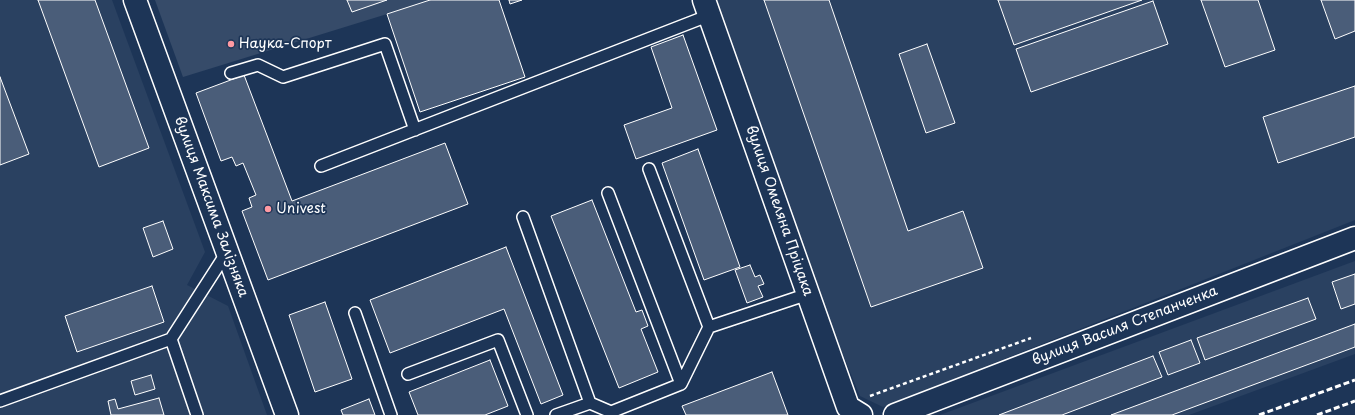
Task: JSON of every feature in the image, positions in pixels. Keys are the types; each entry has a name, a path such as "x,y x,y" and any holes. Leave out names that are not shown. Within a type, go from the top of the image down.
{"street":[{"name":"вулиця Максима Залізняка","path":"135,0 287,415"},
{"name":"вулиця Омеляна Пріцака","path":"707,8 848,408 862,415"},
{"name":"вулиця Василя Степанченка","path":"895,415 1355,238"}],"lane":[{"path":"321,166 414,130 707,8"},
{"path":"231,73 258,66 283,78 385,44 414,130"},
{"path":"649,169 709,327"},
{"path":"608,193 681,384"},
{"path":"523,217 590,403"},
{"path":"0,401 171,339 227,252"},
{"path":"556,415 590,403 611,412 681,384 709,327 808,294"},
{"path":"355,313 391,415"},
{"path":"171,339 196,415"},
{"path":"408,374 498,340 527,415"}],"shaded area":[{"path":"0,0 112,0 205,252 187,285 228,306 267,415 0,415"},
{"name":"Наука-Спорт","path":"155,0 430,0 183,77"},
{"path":"713,0 1355,0 1355,220 883,407 860,396 818,294"},
{"path":"1355,261 1355,354 1189,415 940,415"}],"building":[{"path":"38,0 95,0 149,148 99,167"},
{"path":"347,0 387,0 352,12"},
{"path":"430,0 499,0 525,77 420,112 387,14"},
{"path":"509,0 522,0 510,4"},
{"path":"764,0 829,0 908,231 963,211 983,268 871,307"},
{"path":"998,0 1142,0 1014,45"},
{"path":"1201,0 1258,0 1275,50 1225,67"},
{"path":"1321,0 1355,0 1355,31 1335,39"},
{"path":"1153,1 1168,44 1031,92 1016,49"},
{"path":"683,35 717,130 636,159 624,125 672,108 651,47"},
{"path":"927,44 955,123 926,133 899,54"},
{"path":"244,75 292,201 445,143 468,204 268,280 242,211 252,207 249,198 256,195 243,163 236,166 232,157 221,161 196,93"},
{"path":"0,77 29,154 0,165"},
{"path":"1355,86 1355,137 1278,163 1263,117"},
{"path":"698,149 740,267 704,280 662,163"},
{"path":"592,200 636,312 642,310 648,326 641,329 658,372 619,388 551,216"},
{"path":"163,221 173,249 153,257 143,228"},
{"path":"506,247 563,395 541,404 504,309 390,353 370,300"},
{"path":"750,265 755,277 760,275 764,284 758,286 763,297 747,303 735,270"},
{"path":"1355,274 1355,304 1341,309 1332,282"},
{"path":"152,286 164,322 77,352 65,316"},
{"path":"1308,298 1316,319 1205,360 1197,338"},
{"path":"325,302 352,379 315,392 289,315"},
{"path":"1355,324 1355,347 1172,415 1111,415"},
{"path":"1191,340 1200,363 1168,375 1159,352"},
{"path":"1153,356 1162,377 1062,415 999,415"},
{"path":"490,360 508,406 485,415 418,415 409,392"},
{"path":"772,372 788,415 686,415 682,406"},
{"path":"151,375 155,389 135,395 131,381"},
{"path":"159,398 164,415 111,415 108,401 115,399 118,409"},
{"path":"369,399 375,415 343,415 341,410"}],"railway":[{"path":"1259,415 1355,380"},
{"path":"1317,415 1355,401"}],"place":[{"name":"Наука-Спорт","path":"231,44"},
{"name":"Univest","path":"268,209"}]}
